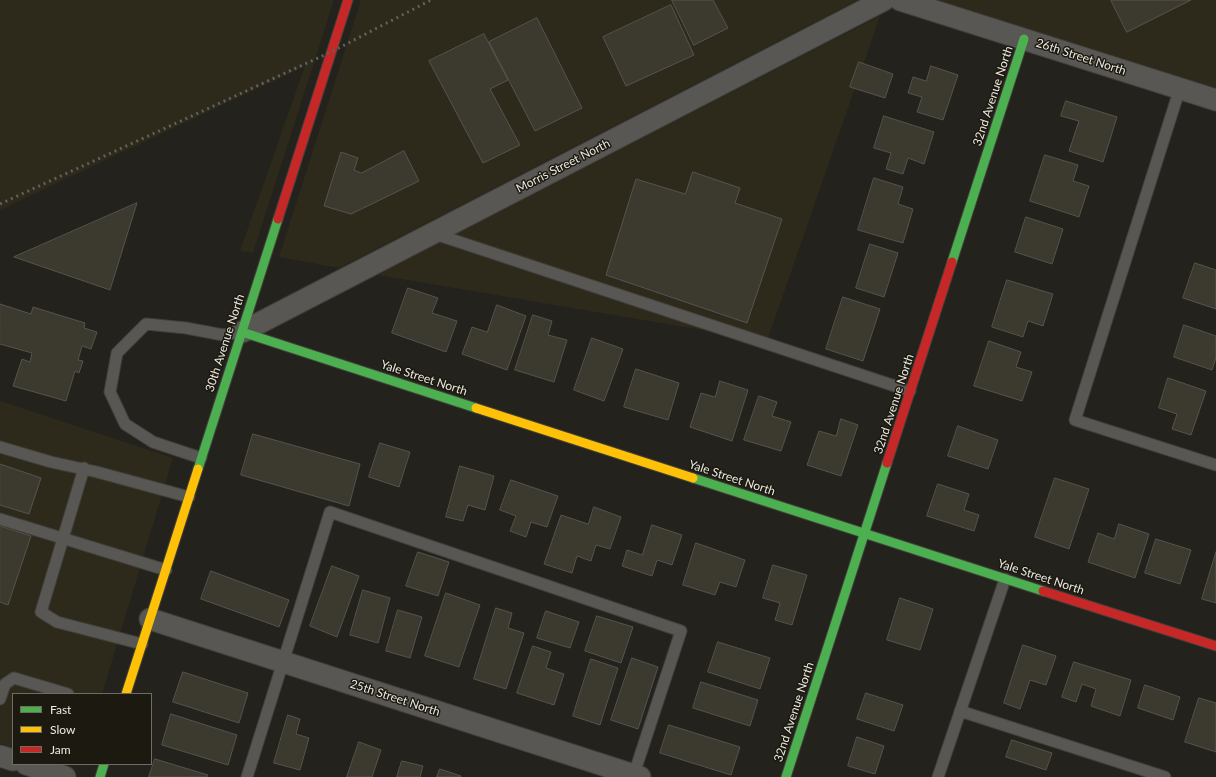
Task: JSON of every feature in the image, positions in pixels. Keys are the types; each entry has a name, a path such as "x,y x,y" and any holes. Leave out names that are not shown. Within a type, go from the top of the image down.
{"street":[{"name":"30th Avenue North","path":"126,693 348,0"},
{"name":"Morris Street North","path":"242,332 884,0"},
{"name":"26th Street North","path":"900,0 1216,100"},
{"name":"32nd Avenue North","path":"786,777 1024,39"},
{"name":"Yale Street North","path":"242,332 864,534 1216,646"},
{"name":"25th Street North","path":"150,619 635,776"},
{"path":"0,756 12,760"},
{"path":"29,765 65,777"},
{"path":"100,777 104,765"}],"lane":[{"path":"1180,88 1074,420 1216,465"},
{"path":"432,233 910,391"},
{"path":"201,458 153,442 125,424 110,392 118,354 146,324 186,328 223,335 242,332"},
{"path":"0,447 51,462 84,468 189,497"},
{"path":"84,468 41,612 57,622 142,644"},
{"path":"247,777 330,512 681,632 635,776"},
{"path":"0,519 166,570"},
{"path":"938,777 1005,579"},
{"path":"0,699 5,684 14,678 65,693"},
{"path":"960,711 1164,777"}],"shaded area":[{"path":"0,0 334,0 253,253 240,251 305,66 0,210"},
{"path":"361,0 858,0 339,268 279,257"},
{"path":"937,0 1216,0 1216,88 1183,78"},
{"path":"880,16 767,341 378,275 439,243"},
{"path":"0,401 173,458 102,693 12,693 12,748 0,743"}],"building":[{"path":"672,0 713,0 728,28 694,45"},
{"path":"1111,0 1191,0 1127,32"},
{"path":"671,5 694,55 626,86 603,37"},
{"path":"537,18 582,108 535,131 489,42"},
{"path":"484,34 508,80 490,89 520,145 483,163 429,61"},
{"path":"859,62 893,74 885,98 850,87"},
{"path":"931,66 958,75 943,120 917,112 922,97 908,93 913,77 926,81"},
{"path":"1066,101 1117,117 1103,162 1069,151 1079,121 1061,116"},
{"path":"884,116 934,132 924,164 908,158 903,174 886,169 891,153 874,148"},
{"path":"404,151 419,181 351,214 324,206 341,152 358,158 354,170 361,173"},
{"path":"1045,155 1078,165 1073,181 1089,186 1079,217 1030,201"},
{"path":"693,172 740,188 735,203 782,219 747,323 606,275 636,179 685,194"},
{"path":"874,178 903,187 898,204 913,209 903,243 858,230"},
{"path":"137,203 110,290 14,257"},
{"path":"1026,217 1063,229 1052,264 1015,252"},
{"path":"870,244 898,253 884,297 856,288"},
{"path":"1195,263 1216,270 1216,309 1183,298"},
{"path":"1007,280 1053,294 1043,326 1028,321 1023,337 992,327"},
{"path":"408,288 438,298 432,313 457,321 446,352 392,333"},
{"path":"843,297 880,309 863,361 826,349"},
{"path":"0,304 31,314 33,307 85,323 84,328 97,332 91,349 82,346 78,360 83,361 79,373 75,371 66,401 13,386 22,359 30,362 32,353 0,344"},
{"path":"497,305 526,316 507,370 462,354 472,327 487,332"},
{"path":"533,315 552,321 548,335 567,340 554,382 515,370"},
{"path":"1184,325 1216,336 1216,358 1212,370 1174,357"},
{"path":"592,338 623,349 604,401 574,390"},
{"path":"989,341 1021,352 1016,367 1032,372 1022,401 974,386"},
{"path":"636,369 679,383 668,420 624,407"},
{"path":"1168,378 1206,391 1191,435 1172,429 1177,414 1159,408"},
{"path":"720,381 748,390 732,441 690,427 701,393 715,397"},
{"path":"759,396 777,402 772,416 791,422 781,451 744,440"},
{"path":"841,419 858,425 841,476 807,465 819,431 836,436"},
{"path":"958,426 998,440 988,469 948,456"},
{"path":"253,434 360,464 349,506 241,475"},
{"path":"380,443 410,452 399,487 369,477"},
{"path":"0,464 41,478 29,514 0,505"},
{"path":"460,466 494,476 485,510 468,505 463,521 446,517"},
{"path":"1055,478 1089,489 1069,549 1035,537"},
{"path":"511,480 558,496 547,527 531,522 526,537 510,531 516,516 500,510"},
{"path":"938,484 969,494 964,510 979,515 974,531 927,516"},
{"path":"594,507 621,517 610,549 596,545 591,561 577,556 572,573 544,564 561,515 588,524"},
{"path":"1119,524 1149,534 1135,578 1088,562 1098,533 1114,539"},
{"path":"652,525 682,535 672,565 657,560 652,576 622,566 627,550 642,555"},
{"path":"0,526 31,536 8,605 0,602"},
{"path":"1156,539 1191,550 1180,584 1145,573"},
{"path":"696,543 745,560 736,587 720,582 715,595 683,585"},
{"path":"418,552 449,562 438,596 406,586"},
{"path":"1216,552 1216,603 1202,599"},
{"path":"773,565 807,575 792,625 775,620 780,603 763,598"},
{"path":"332,566 359,576 337,637 310,626"},
{"path":"211,571 289,600 279,627 201,599"},
{"path":"363,590 390,598 378,643 350,635"},
{"path":"446,593 480,605 459,667 425,656"},
{"path":"900,598 933,609 920,650 887,640"},
{"path":"496,608 512,613 508,628 524,633 506,689 474,679"},
{"path":"398,610 422,617 410,658 386,651"},
{"path":"546,611 579,622 570,648 537,638"},
{"path":"597,616 633,627 621,663 585,651"},
{"path":"718,642 770,658 760,689 708,672"},
{"path":"1023,645 1056,656 1046,685 1030,680 1020,709 1004,703"},
{"path":"533,646 551,652 546,668 564,674 554,705 517,693"},
{"path":"632,658 658,667 638,729 611,720"},
{"path":"591,659 618,668 600,725 573,716"},
{"path":"1074,662 1131,680 1120,716 1091,706 1096,689 1082,684 1076,702 1062,697"},
{"path":"183,672 248,693 239,723 173,702"},
{"path":"701,682 758,700 750,726 693,708"},
{"path":"1145,685 1180,697 1173,720 1138,708"},
{"path":"866,693 903,705 894,731 857,719"},
{"path":"1199,698 1216,703 1216,752 1185,742"},
{"path":"171,714 237,735 228,765 162,745"},
{"path":"288,715 300,719 296,734 309,738 300,770 274,763"},
{"path":"669,725 740,747 731,775 660,753"},
{"path":"857,737 884,746 875,774 848,766"},
{"path":"1012,740 1052,753 1046,770 1006,757"},
{"path":"359,742 381,750 372,777 347,777"},
{"path":"155,759 208,775 207,777 149,777"},
{"path":"402,761 423,766 420,777 397,777"},
{"path":"440,769 461,776 461,777 437,777"}],"railway":[{"path":"0,204 331,52 431,0"}],"traffic: fast":[{"path":"952,262 1024,39"},
{"path":"198,469 278,219"},
{"path":"242,332 476,408"},
{"path":"786,777 887,463"},
{"path":"693,478 1043,591"},
{"path":"100,777 104,765"}],"traffic: slow":[{"path":"476,408 693,478"},
{"path":"126,693 198,469"}],"traffic: jam":[{"path":"278,219 348,0"},
{"path":"887,463 952,262"},
{"path":"1043,591 1216,646"}]}
